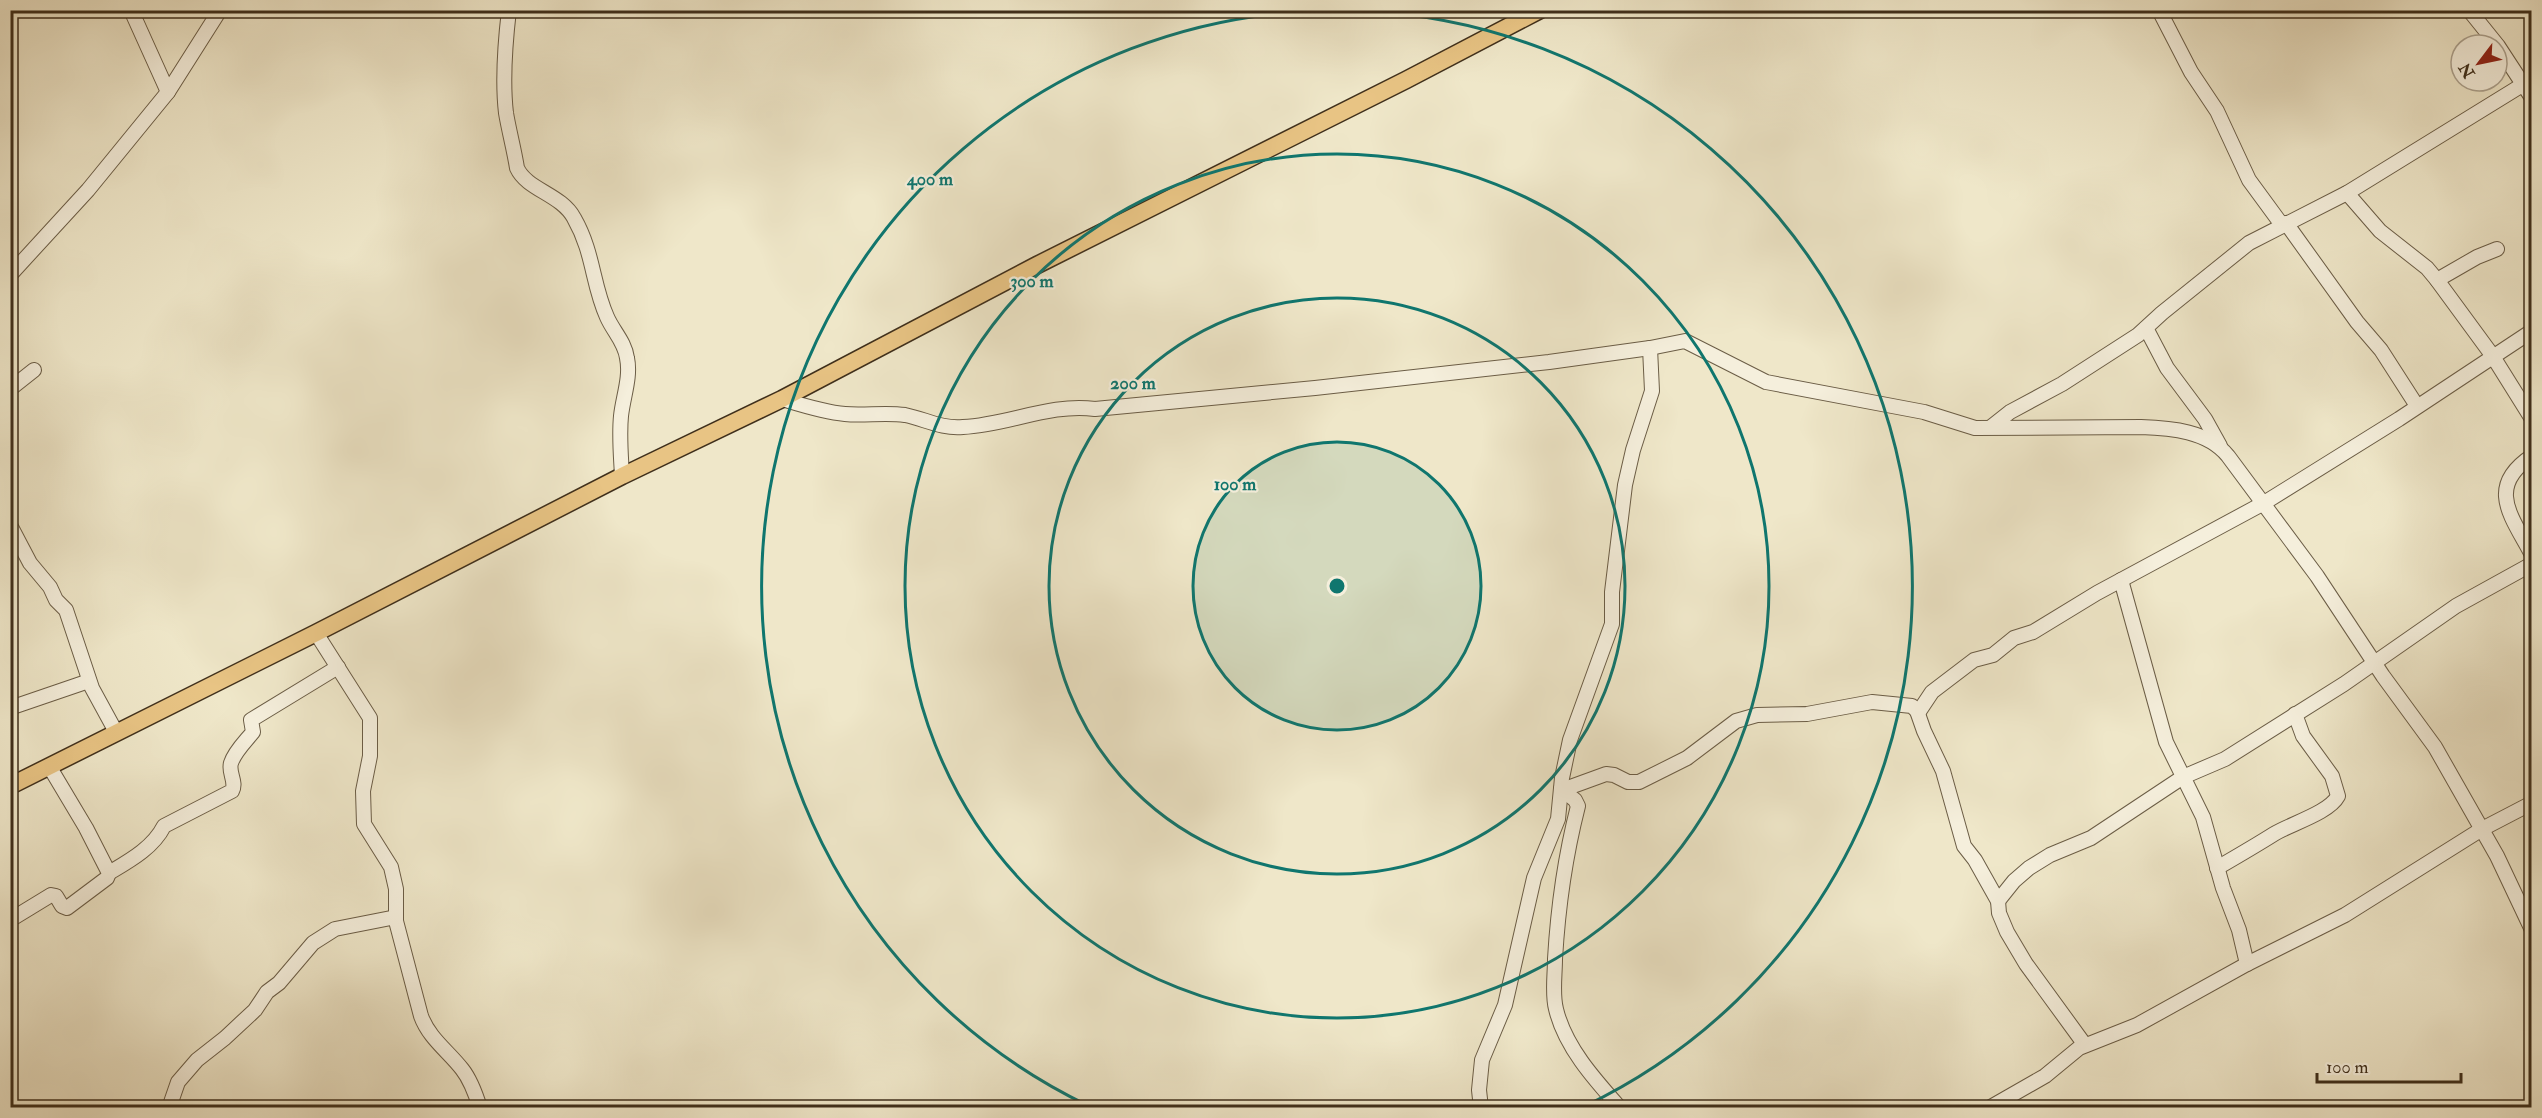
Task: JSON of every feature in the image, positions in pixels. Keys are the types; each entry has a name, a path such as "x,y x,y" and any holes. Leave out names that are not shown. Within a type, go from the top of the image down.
{"main road":[{"path":"10,786 622,476 782,399 1044,262 1540,10"}],"street":[{"path":"131,10 168,92"},
{"path":"10,276 88,190 168,92 220,10"},
{"path":"509,10 504,49 506,114 517,168 529,182 551,194 573,215 586,238 607,318 624,345 627,357 620,431 622,476"},
{"path":"2159,10 2191,72 2217,111 2249,180 2381,350 2416,406"},
{"path":"2469,10 2527,82 2532,98"},
{"path":"1991,427 2010,412 2062,384 2146,328 2249,243 2346,193 2527,82"},
{"path":"2346,193 2380,231 2427,268 2438,280 2492,355 2532,419"},
{"path":"2438,280 2477,257 2497,249"},
{"path":"2146,328 2168,368 2205,419 2220,446 2317,576 2374,663 2435,747 2482,829 2532,930"},
{"path":"1918,713 1932,692 1974,660 1993,655 2014,638 2033,632 2121,580 2264,502 2399,420 2492,355 2532,331"},
{"path":"782,399 823,411 845,414 904,415 937,426 965,428 1042,411 1081,407 1095,409 1315,388 1650,348 1685,341 1772,384 1843,395 1924,412 1975,428 2163,428 2192,434 2220,446"},
{"path":"1481,1107 1479,1090 1482,1060 1505,1005 1533,884 1558,819 1570,740 1612,624 1613,572 1625,485 1633,450 1652,391 1650,348"},
{"path":"10,389 34,370"},
{"path":"2532,456 2519,465 2508,479 2506,494 2506,506 2532,555"},
{"path":"10,525 30,563 50,587 56,600 66,610 89,681 116,732"},
{"path":"1998,901 2014,881 2029,868 2050,855 2091,838 2183,777 2224,759 2374,663 2456,606 2498,580 2532,564"},
{"path":"2121,580 2166,742 2203,817 2217,868 2233,908 2247,964"},
{"path":"316,633 370,718 372,740 363,791 363,818 366,829 380,846 391,867 396,890 396,917 425,1027 462,1069 480,1107"},
{"path":"10,920 51,895 56,896 62,906 67,908 98,887 109,873 143,850 160,834 164,826 232,791 235,786 231,765 242,743 253,732 252,720 338,667"},
{"path":"10,708 89,681"},
{"path":"1561,790 1606,774 1614,774 1628,782 1639,782 1686,758 1736,721 1757,716 1796,715 1872,702 1912,706 1918,713 1943,771 1964,846 1976,860 1998,901 1999,913 2007,932 2026,964 2085,1044"},
{"path":"2217,868 2273,834 2336,801 2338,793 2332,776 2303,736 2295,714"},
{"path":"49,766 82,819 109,873"},
{"path":"1561,790 1575,800 1578,806 1568,843 1559,901 1554,981 1555,1008 1585,1067 1620,1107"},
{"path":"1989,1107 2045,1076 2085,1044 2138,1025 2247,964 2344,915 2482,829 2532,803"},
{"path":"169,1107 178,1082 197,1060 255,1010 267,992 279,983 313,943 335,929 396,917"}]}
